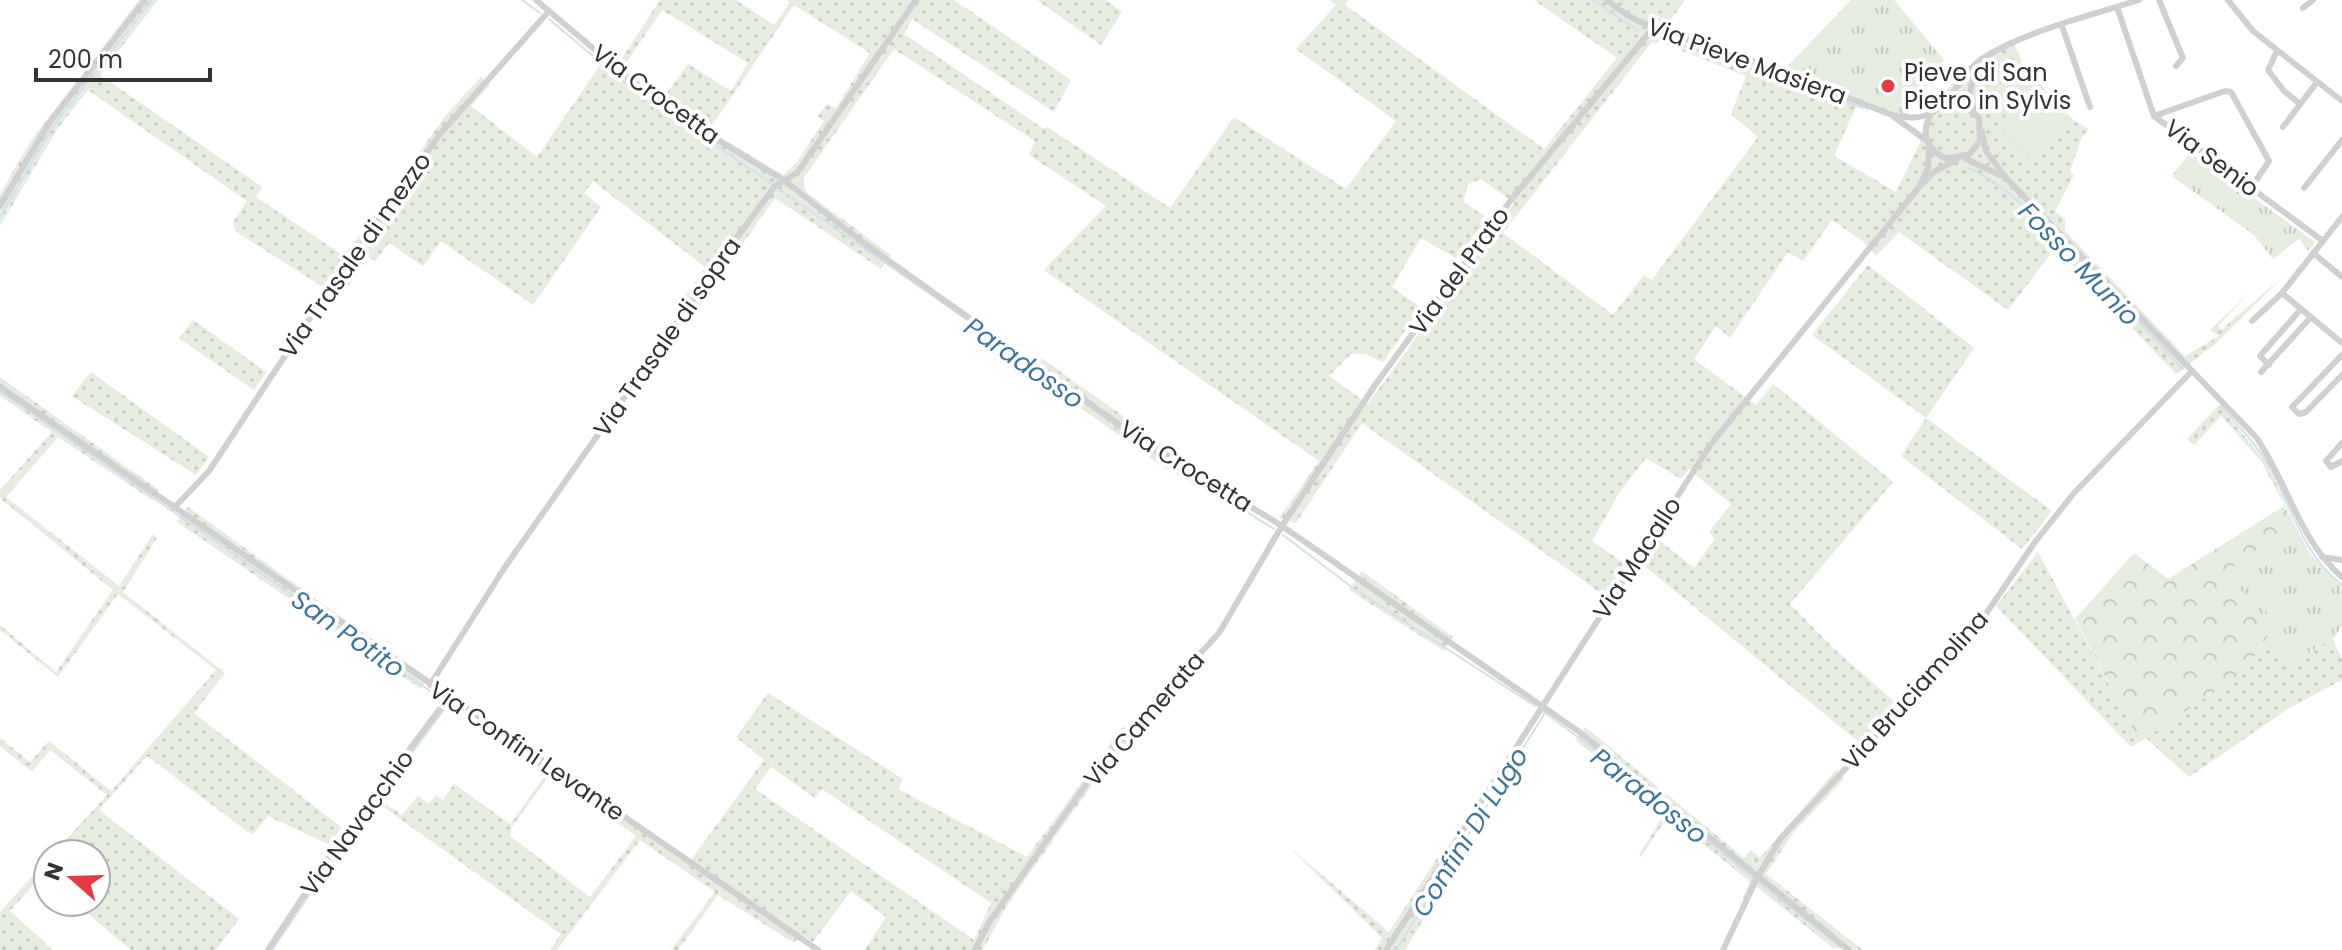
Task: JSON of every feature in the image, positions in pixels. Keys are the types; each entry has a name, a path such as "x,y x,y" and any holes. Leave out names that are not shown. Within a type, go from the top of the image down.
{"street":[{"path":"0,206 49,123 145,0"},
{"name":"Via Crocetta","path":"536,0 652,96 785,181 861,241 1131,433 1282,526 1608,754 1849,950"},
{"name":"Via Trasale di sopra","path":"430,685 505,567 732,244 775,186 797,173 916,0"},
{"name":"Via Pieve Masiera","path":"1607,0 1621,13 1653,28 1735,54 1892,115 1912,119 1931,114"},
{"path":"1928,143 1926,124 1931,114 1977,64 1996,51 2139,0"},
{"path":"2159,0 2183,58 2176,66"},
{"path":"2228,0 2250,29 2342,101"},
{"path":"2303,8 2313,0"},
{"name":"Via Senio","path":"2117,7 2154,116 2323,241"},
{"name":"Via Trasale di mezzo","path":"174,508 209,471 327,292 440,134 549,11"},
{"path":"2062,26 2090,107"},
{"name":"Via del Prato","path":"1282,526 1375,385 1511,200 1653,28"},
{"path":"2277,51 2268,70 2284,91 2300,104"},
{"path":"1977,64 1969,96 1979,118 1986,151 2006,178 2256,437 2273,462 2307,535 2321,556 2341,573"},
{"path":"2283,127 2317,82"},
{"path":"2154,116 2225,91 2231,92 2269,161 2251,188"},
{"path":"1940,106 1960,104 1979,118"},
{"name":"Via Pieve Masiera","path":"1892,115 1928,143 1938,155 1960,159 2006,178"},
{"path":"1960,159 1975,150 1982,132"},
{"path":"2304,188 2342,140"},
{"name":"Via Macallo","path":"1919,187 1928,168 1928,143"},
{"name":"Via Macallo","path":"1386,950 1711,444 1919,187 1935,171 1960,159"},
{"path":"2252,321 2282,293 2342,217"},
{"path":"2313,253 2342,277"},
{"path":"2282,293 2342,343"},
{"path":"2269,365 2260,356 2301,309"},
{"path":"2261,372 2311,317"},
{"path":"2342,355 2321,381 2292,407 2299,414 2306,412 2342,375"},
{"name":"Via Bruciamolina","path":"1723,950 1757,878 1781,838 1977,627 2035,542 2074,493 2192,371"},
{"name":"Via Confini Levante","path":"0,387 818,950"},
{"path":"2342,443 2326,461 2331,467 2342,461"},
{"name":"Via Camerata","path":"975,950 990,921 1106,756 1219,633 1282,526"},
{"path":"2321,556 2342,560"},
{"name":"Via Navacchio","path":"268,950 329,857 448,698"}],"green space":[{"path":"139,0 158,0 100,75 262,187 256,197 344,256 447,114 481,77 490,85 471,106 537,157 607,55 619,63 660,0 736,0 774,25 790,3 787,0 954,0 1071,80 1054,112 912,19 904,34 1044,129 1047,127 1170,208 1234,117 1346,189 1396,121 1296,49 1336,5 1330,0 1348,0 1345,5 1544,149 1617,58 1534,0 1685,0 1667,25 1906,116 1856,107 1834,156 1896,192 1919,145 1929,108 1979,56 2013,41 2024,67 2020,63 2006,116 2006,129 2030,159 2073,120 2089,129 2082,137 2070,171 2074,175 2055,211 2065,219 2065,231 2185,356 2219,336 2210,330 2250,292 2218,326 2221,330 2286,274 2214,345 2176,374 2055,248 2008,310 1899,232 1876,256 1864,242 1832,220 1803,261 1788,252 1730,338 1716,326 1694,359 1756,405 1773,384 1893,482 1790,604 1832,647 1898,705 1861,744 1641,563 1659,540 1694,568 1715,539 1709,532 1731,504 1689,469 1681,479 1646,458 1619,493 1592,541 1625,564 1605,596 1362,423 1296,523 1279,518 1319,461 1044,270 1106,206 1029,155 1035,141 894,49 803,179 806,192 891,255 881,269 775,198 694,313 680,303 705,267 593,181 584,193 601,207 533,305 441,241 423,266 389,243 375,261 369,257 340,298 235,231 233,222 247,201 88,90 58,128 0,226 0,194 30,142","holes":["794,5 870,53 836,108 827,104 818,116 824,121 796,163 783,175 709,130","662,10 748,63 731,91 688,64 663,98 622,69","1660,42 1746,76 1731,114 1758,137 1652,280 1644,275 1613,315 1503,233 1651,43","1481,179 1514,203 1368,404 1329,376 1351,354 1365,354 1383,362 1421,308 1392,287 1421,238 1456,258 1488,218 1463,202 1468,184"]},
{"path":"1037,0 1106,0 1122,12 1101,45"},
{"path":"1851,0 1894,0 1944,60 1906,116 1784,70"},
{"path":"2020,62 2073,120 2030,159 2002,132 2006,129 1999,123 2006,115 1987,94"},
{"path":"2190,152 2315,242 2308,251 2299,239 2273,259 2254,235 2172,176"},
{"path":"1868,265 1974,348 1926,418 1812,335"},
{"path":"193,320 266,372 254,390 179,338"},
{"path":"1037,355 1205,474 1199,487 1160,465 1028,370"},
{"path":"91,372 209,457 196,475 72,396"},
{"path":"0,377 159,490 152,500 58,437 6,497 119,586 153,534 157,538 123,592 225,673 194,713 341,827 330,845 268,816 252,835 147,756 99,810 239,919 216,950 131,950 93,918 112,918 112,838 68,838 107,795 50,750 32,772 0,746 0,738 30,762 49,741 111,791 216,670 118,594 58,677 0,630 0,625 56,672 113,590 0,498 0,490 52,432 0,396"},
{"path":"2219,405 2268,465 2294,523 2261,461 2221,416 2194,445 2187,439"},
{"path":"1926,418 2052,511 2022,549 1901,456"},
{"path":"2284,506 2294,523 2230,570 2268,636 2245,671 2146,738 2134,731 2075,619 2134,553 2168,579"},
{"path":"188,507 427,679 421,689 177,522"},
{"path":"2294,523 2310,554 2342,587 2342,626 2333,639 2285,667 2230,570"},
{"path":"2038,552 2134,731 2146,738 2131,747 1996,606"},
{"path":"2258,569 2291,620 2277,629 2244,577"},
{"path":"1362,571 1453,637 1444,651 1349,590"},
{"path":"2268,636 2285,667 2333,639 2342,659 2342,680 2289,708 2189,777 2146,738 2245,671"},
{"path":"768,693 903,779 898,789 1027,857 1123,726 1134,736 1094,782 1006,907 983,950 865,950 886,917 851,891 813,942 801,934 794,943 718,895 678,950 671,950 715,892 640,840 557,950 550,950 561,934 382,806 384,803 402,815 418,796 429,804 436,795 443,800 454,784 510,824 547,773 498,739 504,732 691,860 764,760 736,737","holes":["771,767 815,798 822,789 991,903 974,940 755,789","549,776 636,836 590,897 510,836 512,827"]},
{"path":"1585,727 1744,858 1751,850 1760,858 1836,770 1844,779 1793,833 1766,874 1863,950 1833,948 1668,816 1641,857 1639,855 1666,811 1576,741"},
{"path":"1288,846 1389,932 1443,849 1460,859 1405,950 1375,950 1382,938"},
{"path":"32,877 32,886 10,911 53,950 0,950 0,912"}],"waterway":[{"name":"San Potito","path":"0,217 53,126 152,0"},
{"name":"Paradosso","path":"522,0 540,13"},
{"name":"Fosso Munio","path":"1593,0 1637,30"},
{"name":"Paradosso","path":"549,19 624,82 771,183"},
{"name":"Fosso Munio","path":"1654,35 1863,108"},
{"name":"Fosso Munio","path":"1967,168 1989,179 2046,227 2183,369"},
{"name":"Paradosso","path":"779,189 999,342"},
{"name":"San Potito","path":"0,391 443,700"},
{"name":"Paradosso","path":"1079,399 1151,452 1274,529"},
{"name":"Fosso Munio","path":"2220,406 2266,460 2308,546 2342,585"},
{"name":"Paradosso","path":"1283,535 1353,588 1535,706"},
{"name":"San Potito","path":"272,950 330,864 448,704"},
{"name":"Paradosso","path":"1544,712 1615,765 1753,878"},
{"name":"Confini Di Lugo","path":"1396,950 1545,713"},
{"path":"1744,898 1753,879"},
{"name":"Paradosso","path":"1759,883 1841,947"}],"place":[{"name":"Pieve di San Pietro in Sylvis","path":"1888,86"}]}
